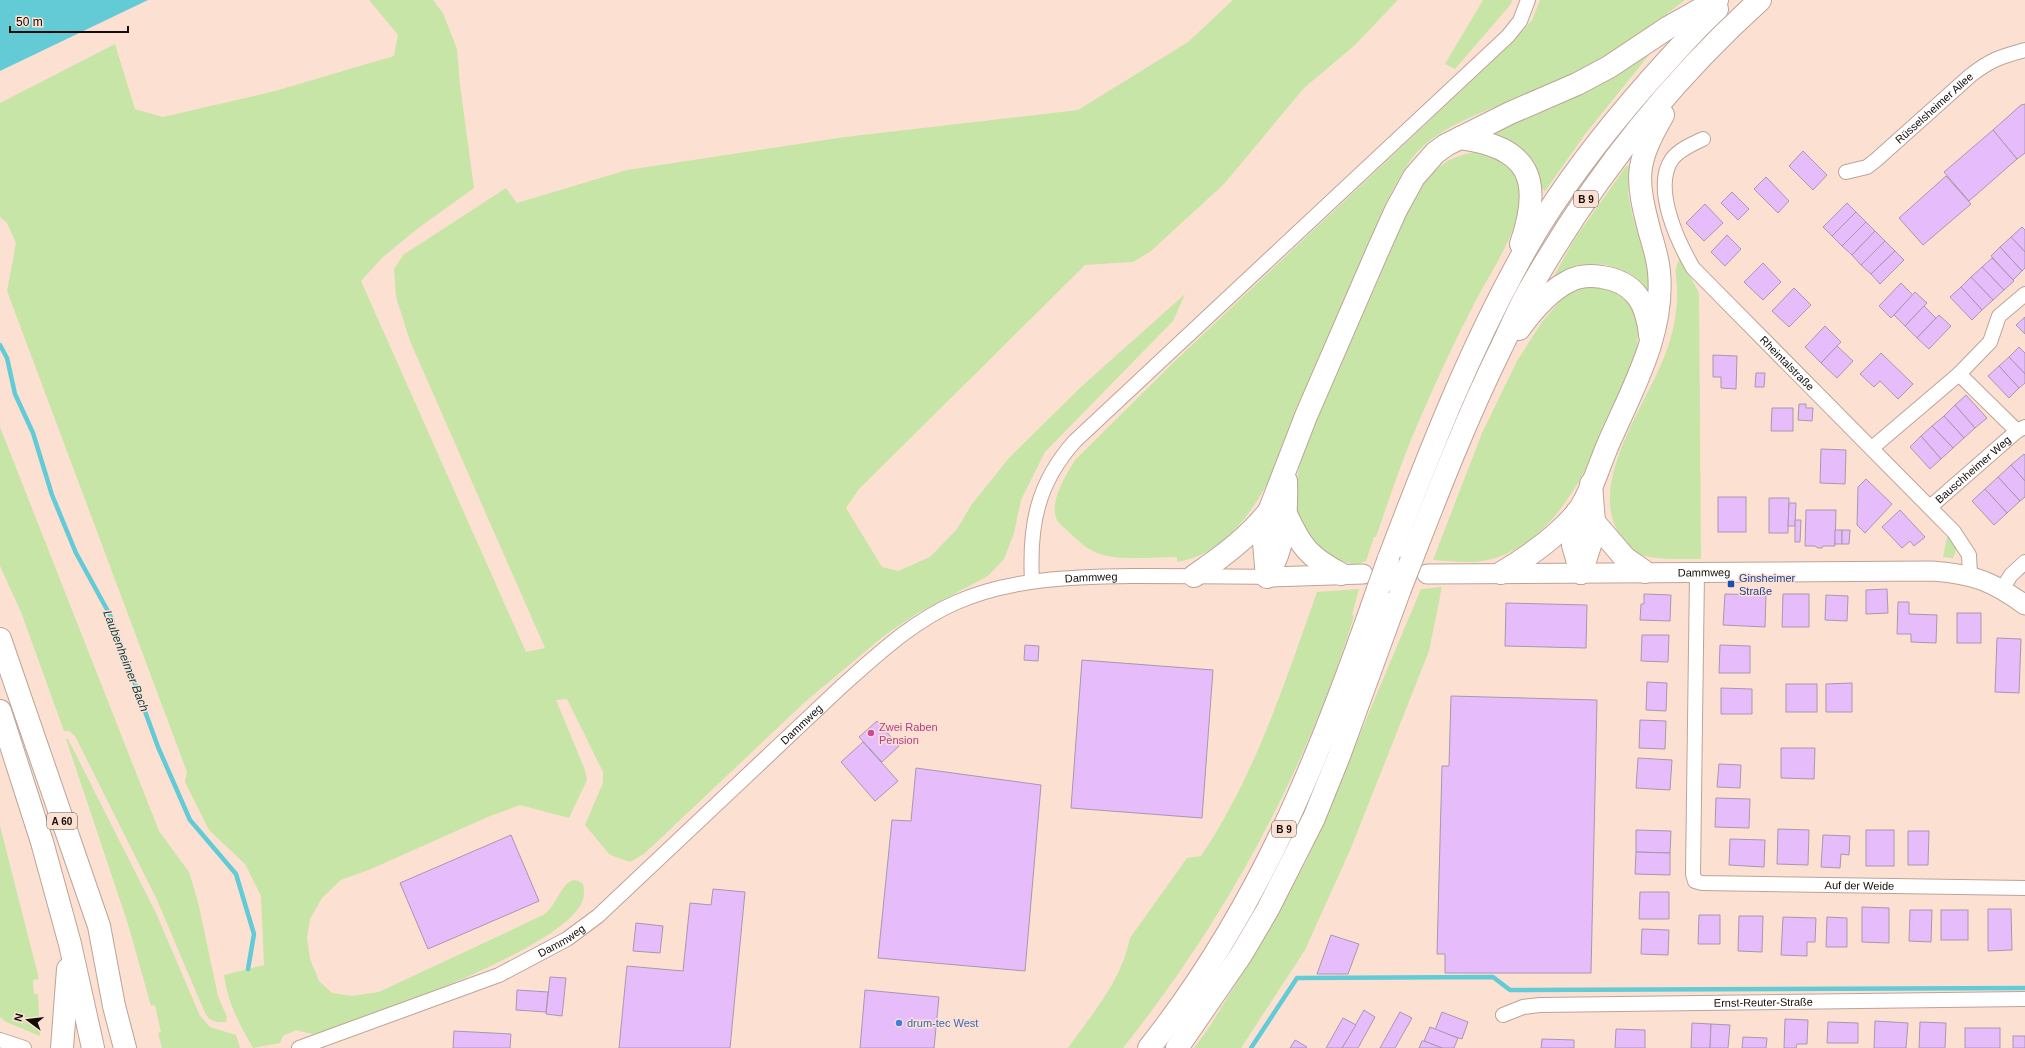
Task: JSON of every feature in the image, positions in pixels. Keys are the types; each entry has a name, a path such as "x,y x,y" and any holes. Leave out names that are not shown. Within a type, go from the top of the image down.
{"highway":[{"path":"1267,577 1278,555 1278,511 1285,474 1306,416 1396,210 1414,177 1424,164 1435,153 1460,138 1510,113 1577,84 1609,67 1669,28 1717,0"},
{"name":"B 9","path":"1149,1048 1200,980 1259,880 1287,824 1342,690 1370,582 1388,560 1432,446 1496,305 1529,244 1578,169 1617,118 1702,22 1727,0"},
{"name":"B 9","path":"1177,1048 1241,955 1268,909 1314,818 1339,756 1411,560 1448,467 1491,368 1530,289 1587,197 1656,106 1708,49 1760,0"},
{"path":"1581,573 1573,545 1586,517 1591,484 1641,370 1651,341 1659,308 1659,271 1640,194 1641,165 1650,138 1679,90 1708,49"},
{"path":"1460,138 1493,144 1511,153 1524,168 1529,180 1532,202 1526,228 1496,305"},
{"path":"1491,368 1528,316 1559,286 1584,275 1611,278 1629,287 1638,296 1648,318 1651,341"},
{"path":"1278,511 1304,548 1325,565 1341,574"},
{"path":"1194,576 1232,549 1259,524 1278,511"},
{"path":"1586,517 1625,558 1645,572"},
{"path":"1501,573 1545,542 1586,517"},
{"name":"A 60","path":"0,639 99,926 114,1006 125,1048"},
{"name":"A 60","path":"0,711 26,789 70,944 74,999"},
{"path":"62,1048 74,999"},
{"path":"74,999 93,1048"}],"street":[{"path":"1032,582 1030,551 1033,525 1041,496 1055,466 1063,455 1075,441 1508,36 1520,21 1528,0"},
{"name":"Rüsselsheimer Allee","path":"1846,172 1867,167 1971,75 1988,62 1995,58 2025,50"},
{"name":"Rheintalstraße","path":"1703,139 1686,147 1672,160 1666,175 1666,196 1669,215 1684,253 1693,268 1954,532 1964,544 1969,555 1970,575"},
{"path":"1872,448 1959,374 1990,342 1999,316 2025,294"},
{"name":"Bauschheimer Weg","path":"1930,507 2021,429 1959,374"},
{"path":"2025,562 2011,575 2002,589 2025,605"},
{"name":"Dammweg","path":"1428,574 1925,571 1970,575 2002,589"},
{"name":"Auf der Weide","path":"1697,572 1693,874 1695,881 1702,884 2025,888"},
{"name":"Dammweg","path":"298,1048 498,975 567,939 603,911 842,686 900,636 919,623 957,602 993,590 1032,582 1108,577 1267,577 1341,574 1370,582"},
{"name":"Ernst-Reuter-Straße","path":"1503,1015 1524,1007 1540,1005 2025,999"},
{"path":"0,1040 24,1048"}],"green space":[{"path":"369,0 433,0 443,13 457,49 460,85 474,188 417,229 383,257 361,281 526,652 545,648 410,341 396,297 394,269 403,255 506,188 517,203 627,170 845,137 1078,110 1188,42 1233,0 1398,0 1354,46 1304,88 1224,184 1151,251 1133,262 1085,265 859,489 846,508 882,567 898,571 930,557 957,529 972,504 1009,458 1082,386 1185,294 1173,321 1045,452 1021,500 1014,533 1004,559 988,576 918,613 885,635 806,701 644,854 630,862 610,855 585,825 603,783 603,772 567,699 556,700 585,770 587,780 569,818 520,805 490,816 371,869 341,880 322,898 310,919 307,938 310,959 319,981 332,993 352,996 379,992 543,915 548,911 566,885 571,881 576,880 583,884 584,898 568,920 543,938 509,957 431,992 337,1029 312,1034 296,1030 283,1036 280,1043 253,1048 231,1004 224,975 264,965 261,896 245,864 209,830 185,782 187,772 7,291 16,243 7,223 0,217 0,103 115,44 135,109 163,117 275,91 394,56 398,35"},
{"path":"1483,0 1512,0 1511,4 1455,69 1445,64"},
{"path":"1540,0 1685,0 1640,33 1593,64 1560,81 1470,117 1437,136 1423,146 1411,159 1384,207 1275,469 1258,500 1248,514 1224,540 1210,550 1177,562 1177,557 1127,558 1108,556 1100,554 1080,543 1060,524 1055,513 1055,505 1063,480 1075,460 1177,359 1514,41 1532,20"},
{"path":"1647,53 1649,55 1586,133 1545,191 1537,183 1518,148 1507,139 1490,132"},
{"path":"1477,152 1500,160 1512,168 1516,174 1521,190 1517,218 1504,249 1466,320 1424,408 1366,561 1355,565 1332,558 1317,548 1298,519 1295,494 1300,462 1313,426 1377,282 1376,278 1404,215 1424,184 1434,172 1445,163 1453,159"},
{"path":"1627,165 1629,167 1628,193 1632,214 1651,273 1651,298 1642,284 1634,276 1619,268 1602,264 1584,264 1576,266 1557,278 1554,276 1574,240"},
{"path":"1680,257 1699,293 1701,559 1658,558 1644,556 1635,552 1623,539 1612,518 1610,495 1614,471 1622,446 1657,373 1671,338 1676,309 1676,268"},
{"path":"1589,285 1616,292 1627,300 1637,317 1638,332 1633,364 1612,416 1578,483 1554,517 1525,543 1512,551 1502,556 1483,561 1464,562 1433,560 1482,433 1517,361 1542,322 1565,296"},
{"path":"0,427 159,831 189,872 198,902 218,996 227,1017 226,1022 214,1021 205,1013 157,900 75,736 69,731 64,731 21,612 0,566"},
{"path":"1947,537 1951,537 1957,548 1953,558 1943,557"},
{"path":"1442,587 1429,651 1351,848 1305,950 1241,1048 1194,1048 1208,1029 1255,953 1307,860 1421,589"},
{"path":"1359,589 1352,615 1354,616 1312,731 1287,787 1259,842 1228,896 1160,999 1123,1048 1068,1048 1105,996 1113,982 1126,953 1130,938 1187,858 1201,856 1237,794 1267,728 1317,592"},
{"path":"66,739 68,739 156,913 200,1016 210,1027 236,1035 240,1048 162,1048 158,1033 161,1032 155,1005 151,1006 128,924"},
{"path":"0,826 39,979 33,980 34,994 38,994 40,1036 6,1022 0,1017"}],"water":[{"path":"0,0 148,0 0,71"}],"building":[{"path":"2025,104 2025,153 2017,159 1993,130 2021,105"},
{"path":"1993,130 2017,159 1969,201 1944,172"},
{"path":"1803,151 1827,175 1813,190 1789,166"},
{"path":"1946,176 1971,204 1923,245 1899,218"},
{"path":"1766,177 1789,201 1778,213 1754,189"},
{"path":"1732,192 1749,209 1738,220 1721,203"},
{"path":"1847,203 1856,212 1832,236 1823,227"},
{"path":"1705,204 1723,223 1704,241 1686,223"},
{"path":"1856,212 1866,222 1842,246 1832,236"},
{"path":"1866,222 1875,231 1852,255 1842,246"},
{"path":"2022,227 2025,230 2025,252 2011,237"},
{"path":"1875,231 1885,241 1861,265 1852,255"},
{"path":"1727,235 1741,249 1725,266 1711,252"},
{"path":"2011,237 2025,252 2025,268 2022,271 2000,247"},
{"path":"1885,241 1895,251 1871,274 1861,265"},
{"path":"2000,247 2022,271 2013,280 1991,256"},
{"path":"1895,251 1904,260 1880,284 1871,274"},
{"path":"1992,258 2014,281 2004,290 1982,267"},
{"path":"1763,263 1781,282 1763,300 1744,282"},
{"path":"1982,267 2004,290 1993,300 1971,277"},
{"path":"1971,277 1993,300 1982,310 1961,287"},
{"path":"1901,283 1913,295 1891,318 1879,306"},
{"path":"1961,287 1982,310 1972,320 1950,297"},
{"path":"1794,288 1811,305 1789,327 1772,311"},
{"path":"1915,292 1927,303 1905,326 1894,315"},
{"path":"1924,306 1936,318 1917,338 1905,326"},
{"path":"1939,315 1951,326 1929,349 1917,338"},
{"path":"2025,317 2025,334 2016,325"},
{"path":"1825,326 1841,342 1821,363 1805,347"},
{"path":"1837,346 1853,361 1837,378 1821,363"},
{"path":"2019,347 2025,353 2025,374 2009,357"},
{"path":"1881,353 1913,384 1898,399 1880,381 1874,387 1860,374"},
{"path":"1713,355 1737,356 1736,389 1721,388 1721,377 1713,377"},
{"path":"2009,357 2025,374 2025,383 2019,388 1999,366"},
{"path":"1999,366 2019,388 2009,398 1988,376"},
{"path":"1756,373 1765,373 1764,387 1755,387"},
{"path":"1966,395 1987,418 1975,428 1955,405"},
{"path":"1799,404 1806,404 1806,408 1813,408 1812,421 1798,420"},
{"path":"1955,405 1975,428 1964,438 1944,416"},
{"path":"1772,408 1793,408 1793,431 1771,431"},
{"path":"1944,416 1964,438 1953,448 1932,426"},
{"path":"1932,426 1953,448 1941,459 1921,436"},
{"path":"1921,436 1941,459 1930,469 1910,447"},
{"path":"1821,449 1846,450 1845,484 1820,483"},
{"path":"2024,454 2025,455 2025,481 2011,465"},
{"path":"2011,465 2025,481 2025,497 2020,501 1998,477"},
{"path":"1998,477 2020,501 2007,513 1985,489"},
{"path":"1866,479 1892,504 1865,533 1857,525 1858,487"},
{"path":"1985,489 2007,513 1994,525 1972,501"},
{"path":"1718,497 1746,497 1746,532 1718,532"},
{"path":"1769,498 1789,498 1788,533 1769,533"},
{"path":"1789,503 1796,503 1795,526 1788,526"},
{"path":"1806,510 1836,510 1835,546 1823,546 1822,548 1818,548 1815,546 1805,546"},
{"path":"1900,510 1925,537 1914,546 1910,541 1902,548 1882,527"},
{"path":"1795,520 1801,520 1800,542 1795,542"},
{"path":"1835,530 1842,530 1842,544 1835,544"},
{"path":"1842,530 1850,530 1849,544 1842,544"},
{"path":"1887,589 1888,613 1866,614 1866,590"},
{"path":"1644,594 1671,595 1670,621 1640,620 1641,604 1644,604"},
{"path":"1725,594 1766,595 1765,627 1723,625"},
{"path":"1783,594 1809,594 1809,627 1782,627"},
{"path":"1826,595 1848,596 1847,621 1825,620"},
{"path":"1898,602 1909,602 1909,614 1937,615 1936,643 1911,642 1911,634 1897,634"},
{"path":"1506,603 1587,605 1586,648 1505,646"},
{"path":"1957,613 1981,613 1981,643 1957,643"},
{"path":"1642,635 1669,635 1668,662 1641,661"},
{"path":"1997,638 2021,639 2019,693 1995,692"},
{"path":"1025,645 1039,646 1038,661 1024,660"},
{"path":"1720,645 1750,646 1750,673 1719,673"},
{"path":"1082,660 1213,670 1202,818 1071,808"},
{"path":"1647,682 1667,683 1666,711 1646,710"},
{"path":"1852,683 1852,712 1826,712 1826,684"},
{"path":"1786,684 1817,684 1817,712 1786,712"},
{"path":"1721,688 1752,689 1752,714 1721,714"},
{"path":"1451,696 1597,700 1591,973 1445,973 1445,954 1437,954 1442,766 1449,766"},
{"path":"1640,720 1666,721 1665,749 1639,748"},
{"path":"877,721 899,746 882,762 859,737"},
{"path":"863,742 898,781 875,801 841,762"},
{"path":"1781,748 1815,748 1814,779 1781,778"},
{"path":"1638,758 1672,760 1670,790 1636,788"},
{"path":"1719,764 1741,765 1740,788 1717,787"},
{"path":"916,768 1041,785 1025,971 878,958 892,820 911,821"},
{"path":"1716,798 1750,799 1749,828 1715,827"},
{"path":"1778,829 1809,830 1808,865 1777,864"},
{"path":"1636,830 1671,831 1670,853 1636,852"},
{"path":"1866,830 1894,830 1894,866 1866,866"},
{"path":"1908,831 1929,831 1928,865 1908,865"},
{"path":"511,835 539,901 428,949 400,883"},
{"path":"1823,835 1850,836 1849,855 1841,854 1840,868 1821,867"},
{"path":"1730,839 1765,840 1764,867 1729,865"},
{"path":"1636,852 1670,853 1670,875 1635,874"},
{"path":"713,889 745,892 730,1048 619,1048 627,966 683,971 690,903 711,905"},
{"path":"1640,892 1669,892 1669,919 1639,919"},
{"path":"1862,907 1889,908 1889,943 1862,942"},
{"path":"1988,909 2011,909 2012,950 1988,951"},
{"path":"1910,910 1932,910 1931,942 1909,941"},
{"path":"1941,910 1968,910 1968,940 1941,940"},
{"path":"1699,915 1720,915 1720,944 1698,944"},
{"path":"1739,916 1763,916 1762,952 1738,951"},
{"path":"1783,917 1816,918 1815,942 1807,942 1807,956 1781,955"},
{"path":"1827,917 1847,918 1847,947 1826,947"},
{"path":"636,923 663,926 660,953 633,951"},
{"path":"1642,929 1669,930 1668,955 1641,954"},
{"path":"1331,935 1359,944 1348,974 1317,974"},
{"path":"550,977 566,978 562,1016 546,1014"},
{"path":"517,990 548,992 546,1012 516,1010"},
{"name":"drum-tec West","path":"865,990 939,997 934,1048 860,1048"},
{"path":"1364,1010 1375,1017 1358,1048 1342,1048"},
{"path":"1400,1012 1412,1018 1395,1048 1380,1048"},
{"path":"1442,1012 1468,1022 1462,1039 1435,1030"},
{"path":"1343,1018 1356,1025 1342,1048 1326,1048"},
{"path":"1785,1019 1808,1020 1807,1044 1797,1044 1796,1048 1784,1048"},
{"path":"1875,1021 1908,1023 1906,1048 1874,1048"},
{"path":"1828,1022 1858,1023 1858,1043 1827,1043"},
{"path":"1920,1022 1946,1023 1945,1048 1919,1048"},
{"path":"1692,1023 1711,1024 1710,1048 1691,1048"},
{"path":"1711,1024 1730,1025 1728,1048 1710,1048"},
{"path":"1430,1027 1458,1038 1454,1048 1442,1048 1424,1041"},
{"path":"1965,1028 2000,1028 2000,1048 1965,1048"},
{"path":"1616,1029 1645,1030 1645,1048 1615,1048"},
{"path":"454,1031 511,1034 510,1048 453,1048"},
{"path":"2013,1036 2025,1036 2025,1048 2013,1048"},
{"path":"1743,1037 1767,1038 1766,1048 1742,1048"},
{"path":"1542,1039 1574,1040 1574,1048 1541,1048"},
{"path":"1295,1040 1307,1047 1290,1048"},
{"path":"1422,1041 1424,1041 1442,1048 1419,1048"}],"waterway":[{"name":"Laubenheimer Bach","path":"0,345 7,358 15,394 33,433 52,495 76,553 110,615 158,747 190,820 236,874 254,934 248,969"},
{"path":"1251,1048 1297,978 1493,977 1510,990 2025,988"}],"place":[{"name":"Ginsheimer Straße","path":"1731,584"},
{"name":"Zwei Raben Pension","path":"871,733"},
{"name":"drum-tec West","path":"899,1023"}]}
